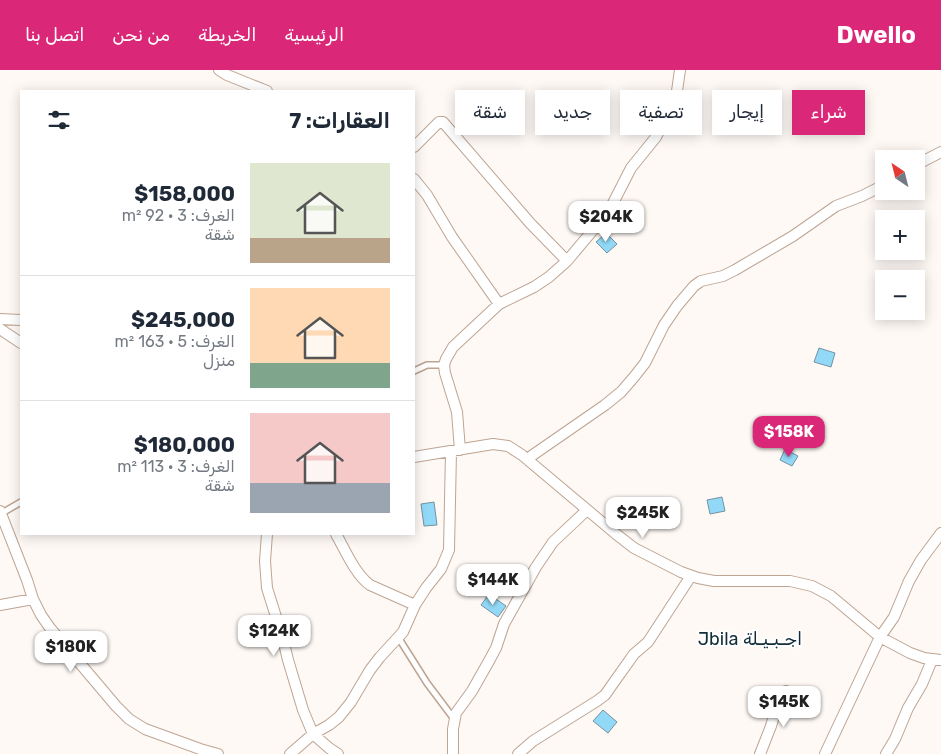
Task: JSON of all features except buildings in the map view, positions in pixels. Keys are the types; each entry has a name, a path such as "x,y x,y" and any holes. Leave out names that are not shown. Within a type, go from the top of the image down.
{"street":[{"path":"219,70 264,90"},
{"path":"290,754 312,734 340,717 375,664 403,632 415,605 441,569 449,550 459,422 445,373 444,365 446,359 453,347 499,304 534,288 567,261 609,211 631,168 656,137 673,103 680,70"},
{"path":"415,146 439,122 443,122 530,223 567,261"},
{"path":"925,160 941,152"},
{"path":"415,179 427,195 452,237 499,304"},
{"path":"527,458 621,392 645,362 664,325 694,286 701,281 723,276 735,270 793,236 836,206 875,190"},
{"path":"0,318 20,320"},
{"path":"0,329 20,342"},
{"path":"415,457 493,444 508,446 527,458 634,548 681,572 714,581 790,580 812,586 831,596 880,637 910,653 937,660 908,708 895,739 886,754"},
{"path":"453,754 456,713 490,661 504,624 536,567 553,542 587,510"},
{"path":"1,512 33,599 41,615 116,706 145,729 218,754"},
{"path":"825,754 880,637 894,617 909,580 941,533"},
{"path":"267,535 267,588 302,710 312,734 338,754"},
{"path":"337,535 365,581 415,605"},
{"path":"518,754 533,741 605,695 634,654 648,642 691,576"},
{"path":"0,605 33,599"},
{"path":"760,754 779,700 786,691"}],"lane":[{"path":"415,371 427,366 444,365"},
{"path":"1,512 20,502"},
{"path":"398,637 427,683 454,720"}],"district":[{"name":"Jbila اجـبـيـلة","path":"750,639"}]}
